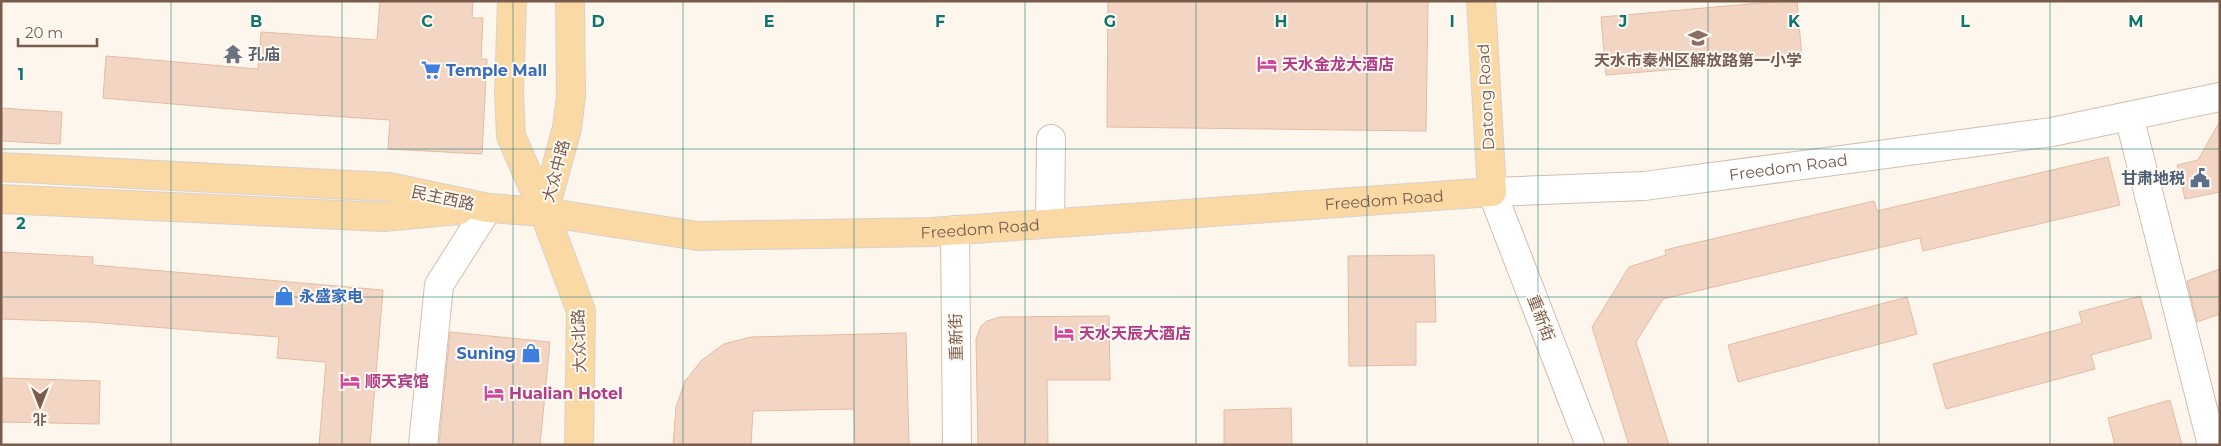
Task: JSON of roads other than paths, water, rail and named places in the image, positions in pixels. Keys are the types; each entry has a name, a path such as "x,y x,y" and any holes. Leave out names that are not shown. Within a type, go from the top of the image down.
{"main road":[{"name":"大众中路","path":"512,1 509,93 510,136 544,212"},
{"name":"大众中路","path":"544,212 568,128 572,96 570,1"},
{"name":"Datong Road","path":"1481,1 1492,192"},
{"name":"民主西路","path":"1,167 389,187 488,208"},
{"name":"Freedom Road","path":"488,208 544,212 698,236 932,232 1492,192"},
{"name":"民主西路","path":"1,199 383,217 488,208"},
{"name":"大众北路","path":"544,212 581,311 580,445"}],"street":[{"name":"Freedom Road","path":"1492,192 1644,186 2052,132 2220,97"},
{"path":"2130,116 2212,445"},
{"path":"1050,223 1051,139"},
{"name":"重新街","path":"1492,192 1590,445"},
{"path":"423,445 439,285 488,208"},
{"name":"重新街","path":"955,230 958,445"}],"place":[{"name":"天水市秦州区解放路第一小学","path":"1698,38"},
{"name":"孔庙","path":"233,54"},
{"name":"天水金龙大酒店","path":"1267,64"},
{"name":"Temple Mall","path":"431,70"},
{"name":"甘肃地税","path":"2200,178"},
{"name":"永盛家电","path":"284,296"},
{"name":"天水天辰大酒店","path":"1064,333"},
{"name":"Suning","path":"531,353"},
{"name":"顺天宾馆","path":"350,381"},
{"name":"Hualian Hotel","path":"494,393"}]}
